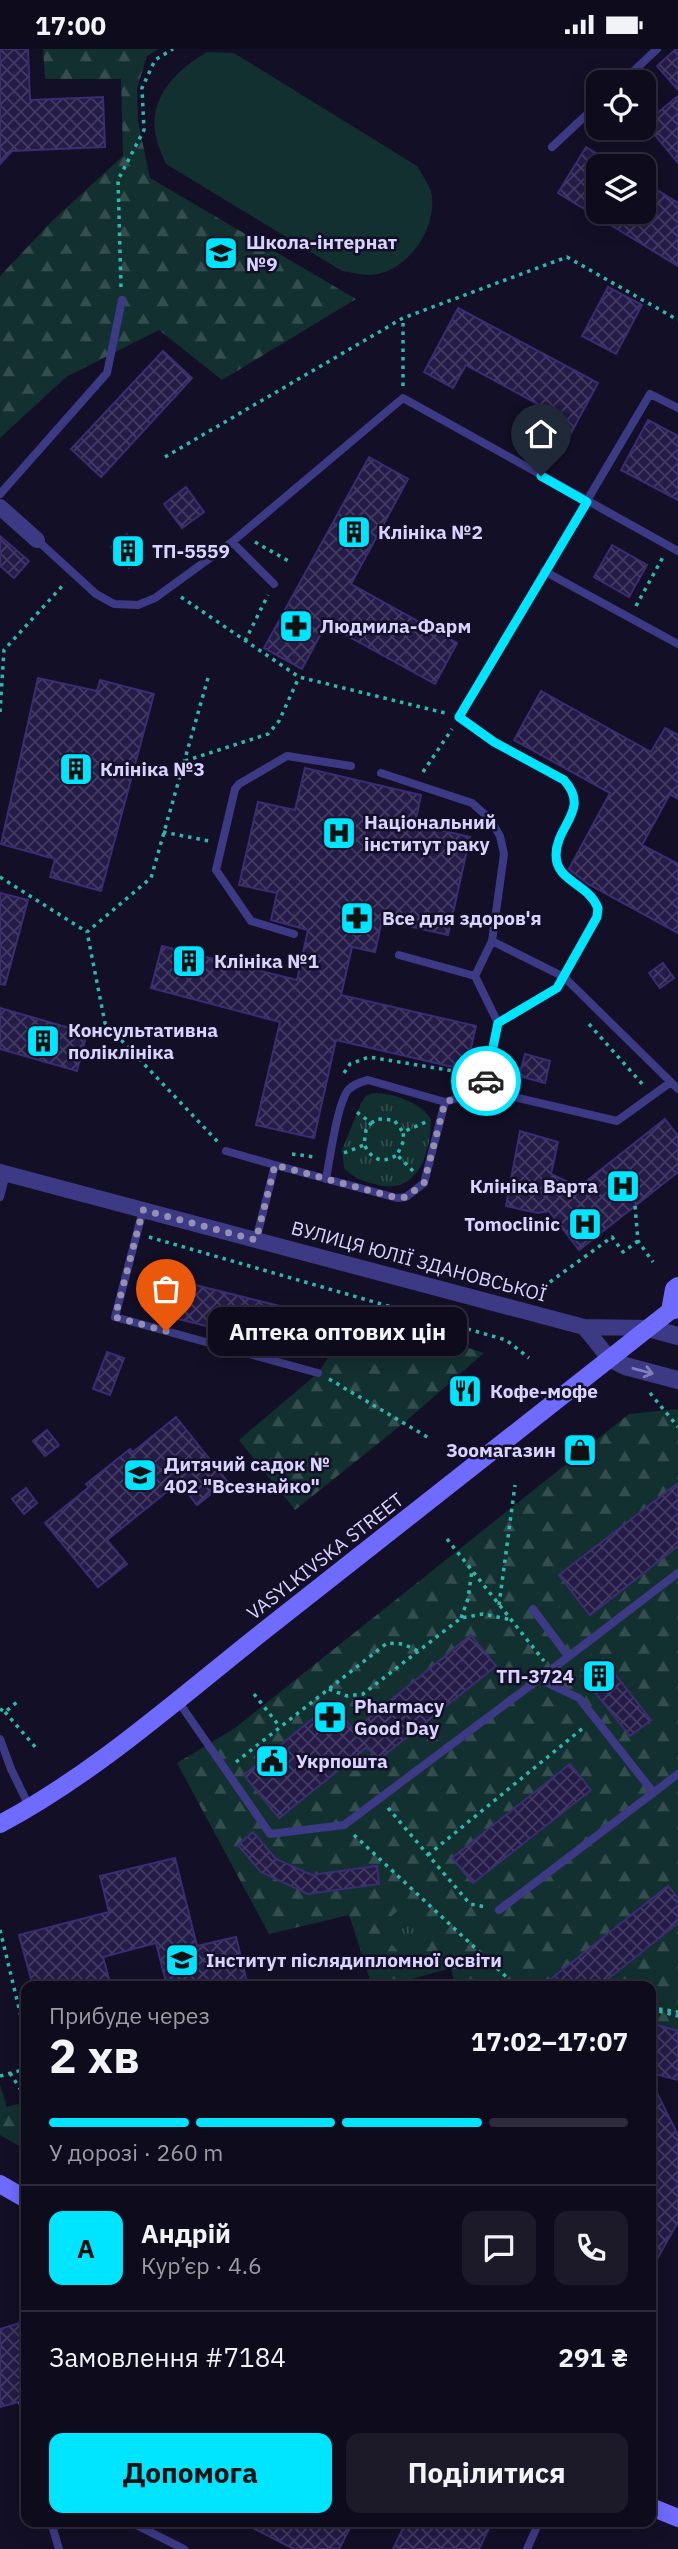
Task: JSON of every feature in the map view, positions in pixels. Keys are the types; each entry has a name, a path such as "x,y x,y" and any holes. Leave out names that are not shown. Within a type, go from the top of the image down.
{"main road":[{"name":"VASYLKIVSKA STREET","path":"0,1824 30,1808 112,1751 674,1310 674,1289 678,1286"},
{"path":"0,2184 21,2196"},
{"path":"656,2509 678,2518"}],"street":[{"path":"0,507 37,540"},
{"name":"ВУЛИЦЯ ЮЛІЇ ЗДАНОВСЬКОЇ","path":"3,1173 584,1327 648,1328"},
{"path":"584,1327 609,1359 678,1381"},
{"path":"648,1328 678,1336"}],"lane":[{"path":"635,70 657,49"},
{"path":"552,147 586,115"},
{"path":"0,494 107,373 122,300"},
{"path":"498,1023 557,988 597,917 598,908 594,898 567,878 557,863 558,844 574,810 575,798 571,787 564,780 494,742 459,717 650,394 678,408"},
{"path":"37,540 96,594 114,604 138,605 155,598 232,542 402,398 678,551"},
{"path":"232,542 274,584"},
{"path":"544,571 678,644"},
{"path":"294,935 251,921 216,870 235,789 287,756 351,766"},
{"path":"381,772 472,803 490,819 500,836 505,854 492,941 475,976"},
{"path":"492,941 564,977 678,1089"},
{"path":"399,955 475,976 498,1023 484,1090"},
{"path":"326,1178 343,1101 351,1087 359,1082 368,1080 445,1102 484,1090 617,1121 671,1082"},
{"path":"226,1151 397,1198 406,1197 424,1183 445,1102"},
{"path":"256,1240 275,1165"},
{"path":"0,1197 3,1173"},
{"path":"143,1210 115,1317 318,1373"},
{"path":"551,1670 678,1573"},
{"path":"533,1609 568,1656"},
{"path":"177,1699 270,1834 344,1825 539,1679 579,1698 653,1792"},
{"path":"0,1739 30,1808"},
{"path":"499,1910 678,1774"},
{"path":"52,2527 59,2549"},
{"path":"140,2527 184,2549"},
{"path":"527,2549 537,2527"}],"path":[{"path":"122,300 118,180 144,130 142,88 155,60 173,49"},
{"path":"165,457 403,318 567,257 678,320"},
{"path":"402,398 403,318"},
{"path":"255,542 292,563"},
{"path":"630,617 669,546"},
{"path":"0,712 5,650 74,573"},
{"path":"245,641 274,584"},
{"path":"168,588 299,677 459,717"},
{"path":"184,761 268,734 279,721 299,677"},
{"path":"88,932 151,878 208,678"},
{"path":"429,762 443,744"},
{"path":"163,832 204,840"},
{"path":"0,877 88,932 105,1023 226,1151"},
{"path":"583,1017 652,1096"},
{"path":"371,1123 338,1096 344,1073 350,1064 369,1057 487,1077"},
{"path":"403,1132 441,1116"},
{"path":"378,1119 394,1120 403,1132 404,1140 397,1156 383,1161 375,1159 364,1145 366,1130 378,1119"},
{"path":"289,1170 293,1153 325,1159 364,1145"},
{"path":"397,1156 424,1183"},
{"path":"635,1206 638,1241 653,1262"},
{"path":"137,1234 506,1340 529,1359"},
{"path":"543,1287 612,1237 622,1252 638,1241"},
{"path":"318,1373 429,1438"},
{"path":"649,1392 678,1427"},
{"path":"499,1605 515,1485"},
{"path":"447,1539 551,1670"},
{"path":"461,1618 468,1599 472,1570"},
{"path":"329,1689 347,1696 363,1694 461,1618 483,1614 512,1621"},
{"path":"226,1770 387,1643 403,1644 418,1651"},
{"path":"254,1694 281,1727"},
{"path":"5,1712 17,1703"},
{"path":"0,1709 37,1749"},
{"path":"428,1855 595,1719"},
{"path":"380,1799 470,1904 499,1910"},
{"path":"344,1825 511,1981"},
{"path":"0,1930 21,2016"},
{"path":"656,2010 678,2014"},
{"path":"0,2076 21,2070"},
{"path":"10,2073 21,2090"},
{"path":"20,2402 21,2406"}],"green space":[{"path":"43,49 158,49 147,56 137,88 138,121 150,178 356,299 222,380 159,330 66,377 0,438 0,276 53,220 123,156 121,79 45,79"},
{"path":"207,52 234,53 417,166 431,192 432,209 424,236 406,259 382,273 366,275 342,271 166,164 154,123 160,98 175,76"},
{"path":"373,1093 405,1100 420,1108 431,1119 425,1157 413,1177 404,1183 378,1185 355,1177 344,1168 342,1150 361,1103 366,1096"},
{"path":"359,1312 484,1353 405,1422 295,1510 239,1440 318,1373"},
{"path":"678,1409 678,2031 656,2024 656,1981 454,1981 451,1968 405,1981 370,1981 349,1915 269,1934 177,1763 235,1728 629,1414"},
{"path":"410,1900 432,1925 399,1953 378,1928"},
{"path":"0,2085 7,2107 21,2103 21,2147 0,2135"}],"building":[{"path":"0,49 28,49 30,100 103,97 105,147 12,151 0,164"},
{"path":"678,49 678,90 657,66"},
{"path":"678,96 678,163 656,136 656,114"},
{"path":"586,147 598,154 586,154 586,210 558,193"},
{"path":"656,189 678,203 678,266 609,224 656,224"},
{"path":"608,287 642,305 616,354 582,336"},
{"path":"458,308 598,383 563,448 532,431 545,408 466,365 453,388 424,372"},
{"path":"163,351 192,378 101,477 71,449"},
{"path":"648,420 678,436 678,500 621,470"},
{"name":"Клініка №2","path":"369,457 408,479 351,584 457,643 435,684 326,624 302,669 264,648"},
{"path":"186,487 204,512 182,528 164,504"},
{"name":"ТП-5559","path":"127,534 144,556 129,568 111,547"},
{"path":"0,536 29,561 14,578 0,566"},
{"path":"612,545 647,565 629,597 594,577"},
{"name":"Клініка №3","path":"38,678 97,691 100,680 154,694 101,891 50,877 55,859 1,844"},
{"path":"541,691 651,752 665,728 678,735 678,799 670,794 642,845 678,864 678,933 588,884 569,869 610,793 514,740"},
{"name":"Клініка №1","path":"305,768 421,795 415,824 470,837 448,935 382,920 375,952 352,947 341,995 476,1026 466,1070 336,1040 314,1138 256,1125 280,1022 151,988 162,946 297,980 308,930 271,920 277,893 239,885 258,802 295,810"},
{"path":"0,893 28,900 5,985 0,984"},
{"path":"663,963 674,978 660,988 649,973"},
{"name":"Консультативна поліклініка","path":"0,1008 87,1033 77,1071 0,1049"},
{"path":"525,1054 550,1061 545,1083 519,1076"},
{"path":"665,1119 678,1136 678,1172 579,1250 549,1211 538,1213 506,1206 520,1131 558,1142 551,1174 579,1187"},
{"path":"163,1277 320,1316 311,1352 154,1313"},
{"path":"107,1352 124,1358 110,1395 93,1389"},
{"path":"176,1417 227,1481 197,1505 179,1482 107,1540 127,1564 98,1587 45,1523 89,1487 86,1484 130,1449 133,1452"},
{"path":"47,1430 59,1445 45,1456 33,1441"},
{"path":"678,1483 678,1546 590,1615 559,1575"},
{"path":"26,1488 37,1503 24,1514 12,1499"},
{"path":"471,1635 496,1666 378,1760 367,1747 279,1818 244,1775 332,1703 354,1730"},
{"path":"603,1659 651,1720 630,1736 582,1676"},
{"path":"570,1764 591,1790 473,1883 452,1858"},
{"path":"253,1832 276,1859 312,1875 377,1866 379,1884 308,1894 261,1872 238,1845"},
{"path":"175,1858 197,1946 236,1937 247,1981 166,1981 156,1943 103,1957 110,1981 32,1981 19,1935 109,1912 100,1876"},
{"path":"668,1886 678,1898 678,1923 605,1981 548,1981"},
{"path":"656,2024 678,2031 678,2080 656,2074"},
{"path":"656,2091 678,2135 678,2222 656,2261"},
{"path":"21,2323 21,2401 0,2407 0,2329"},
{"path":"251,2527 350,2527 339,2549 294,2549"},
{"path":"404,2527 490,2527 479,2549 393,2549"}],"way so far":[{"path":"166,1331 115,1317 143,1210 256,1240 275,1165 397,1198 406,1197 424,1183 445,1102 484,1090 486,1081"}],"place":[{"name":"Школа-інтернат №9","path":"221,253"},
{"name":"Клініка №2","path":"354,532"},
{"name":"ТП-5559","path":"128,551"},
{"name":"Людмила-Фарм","path":"296,626"},
{"name":"Клініка №3","path":"76,769"},
{"name":"Національний інститут раку","path":"339,833"},
{"name":"Все для здоров'я","path":"357,918"},
{"name":"Клініка №1","path":"189,961"},
{"name":"Консультативна поліклініка","path":"43,1041"},
{"name":"Клініка Варта","path":"623,1186"},
{"name":"Tomoclinic","path":"585,1224"},
{"name":"Аптека оптових цін","path":"166,1331"},
{"name":"Кофе-мофе","path":"465,1391"},
{"name":"Зоомагазин","path":"580,1450"},
{"name":"Дитячий садок № 402 \"Всезнайко\"","path":"140,1475"},
{"name":"ТП-3724","path":"599,1676"},
{"name":"Pharmacy Good Day","path":"330,1717"},
{"name":"Укрпошта","path":"272,1761"},
{"name":"Інститут післядипломної освіти","path":"182,1960"}],"route":[{"path":"486,1081 498,1023 557,988 597,917 598,908 594,898 559,869 556,856 558,844 574,810 575,798 571,787 564,780 494,742 459,717 587,502 541,476"}]}
